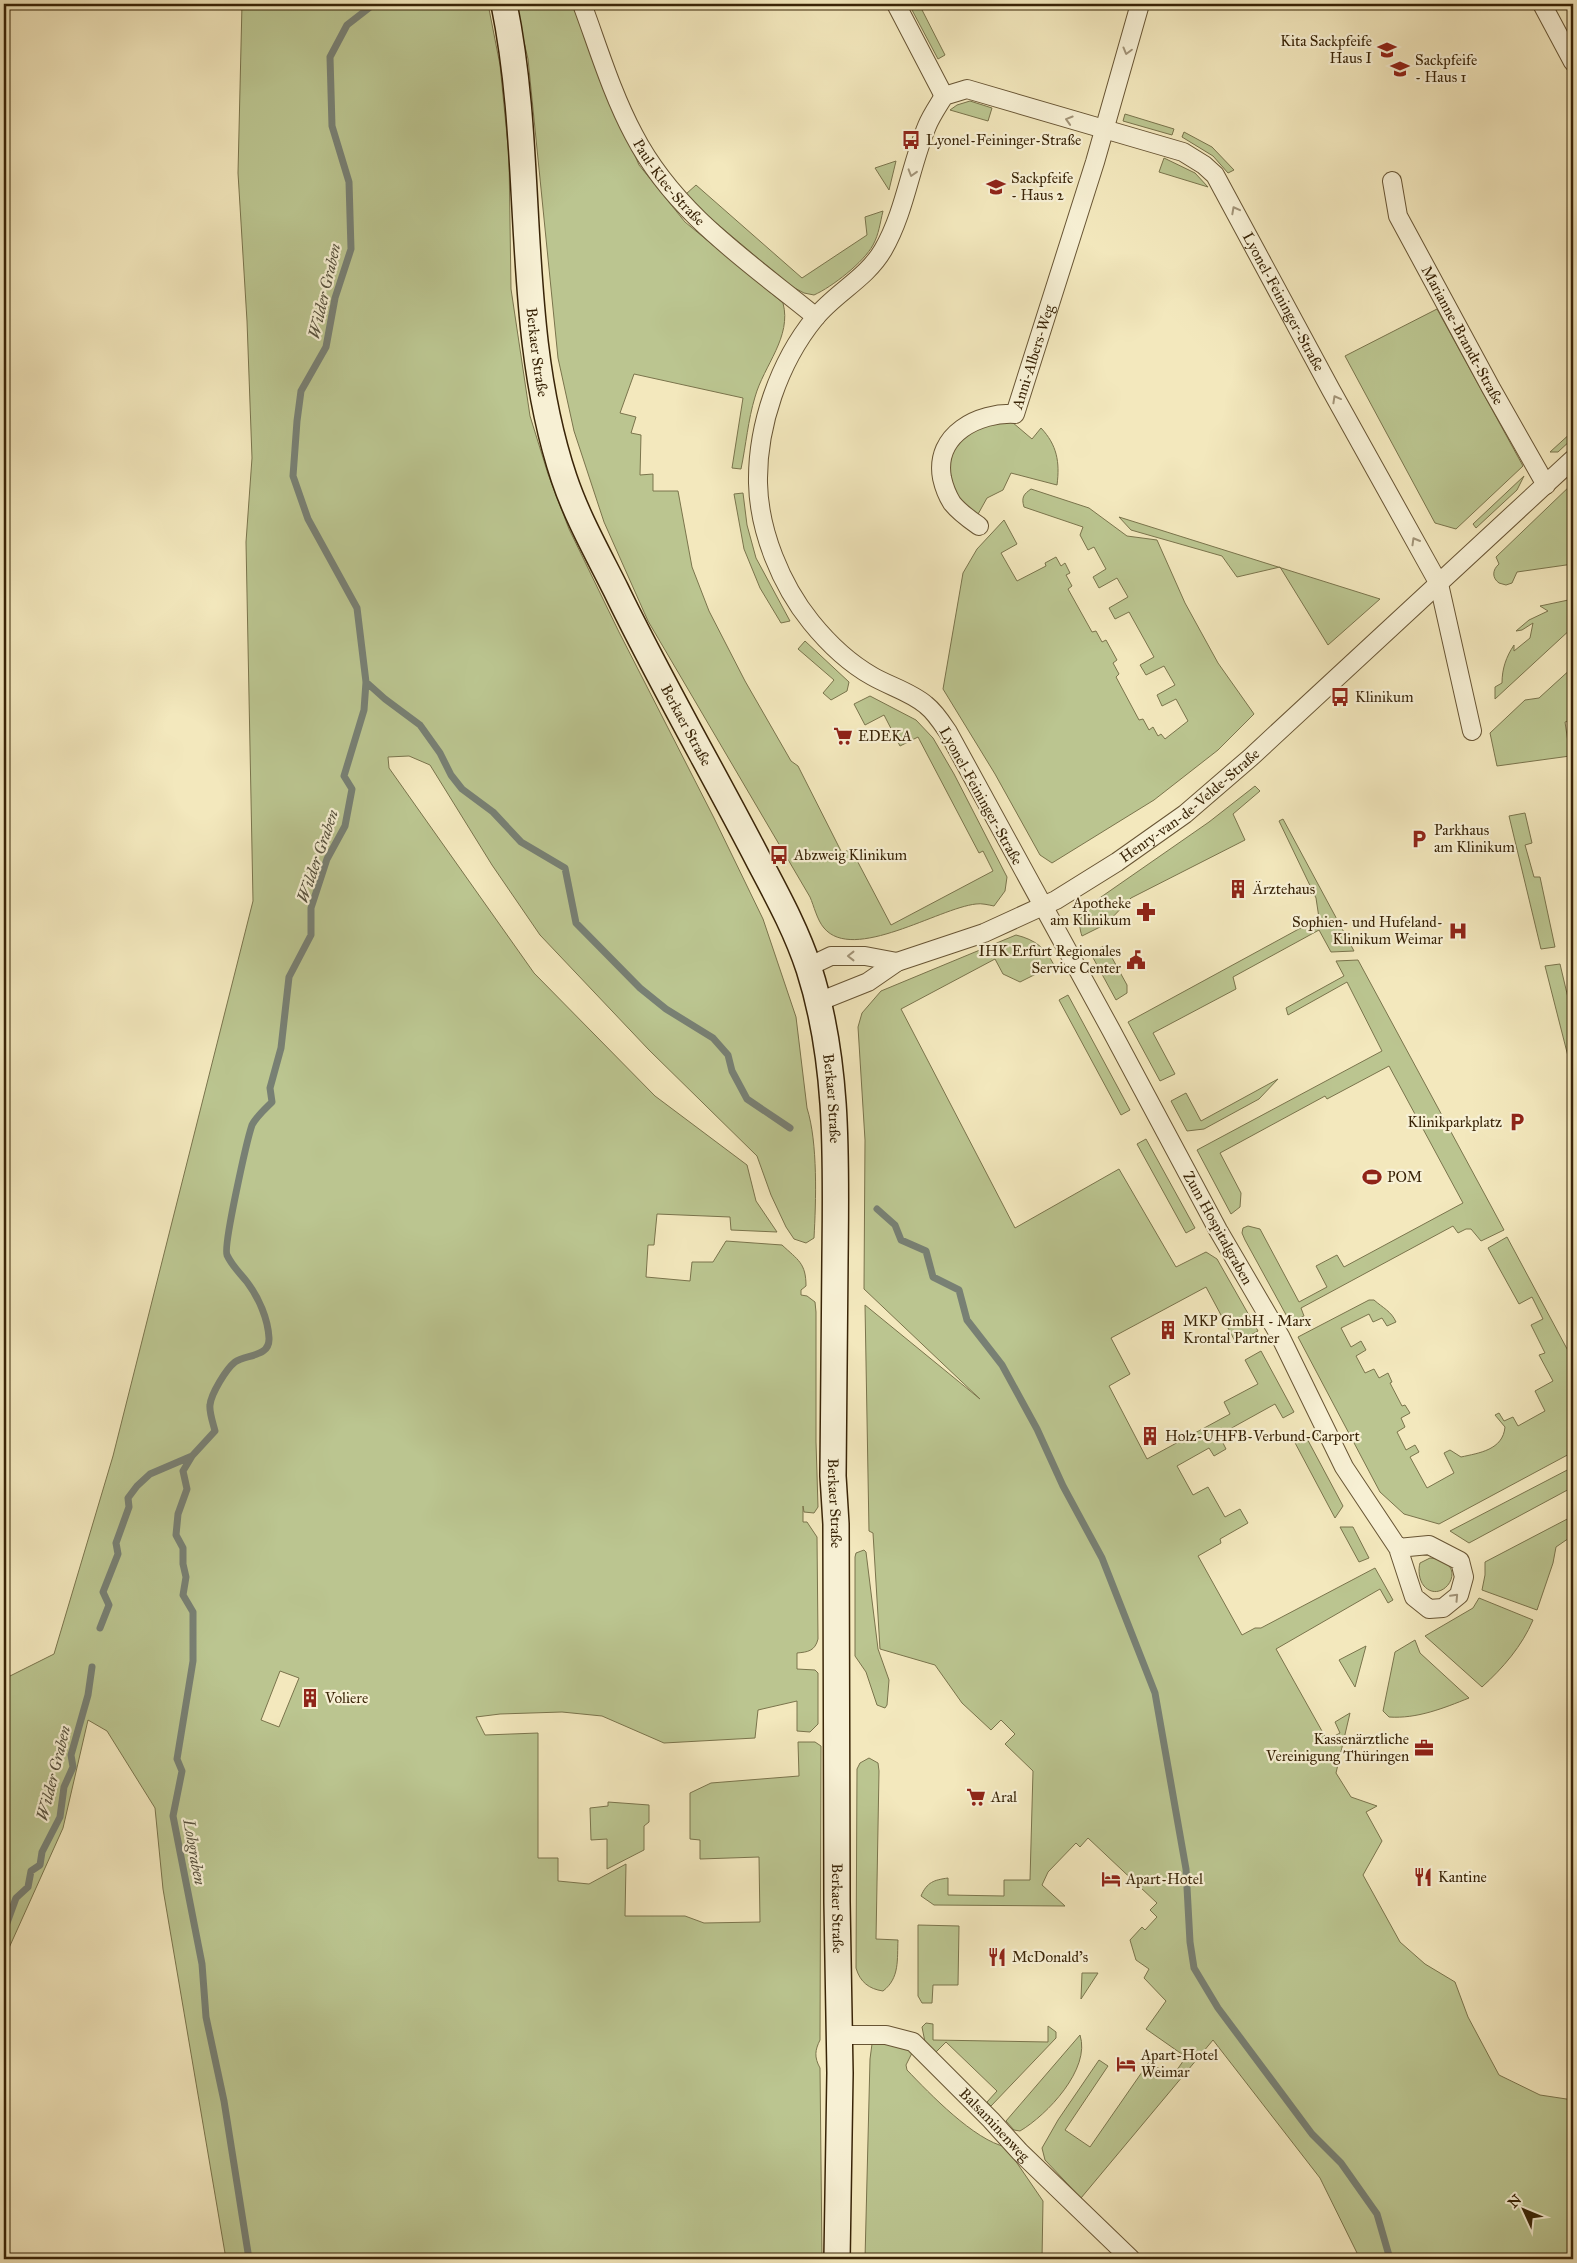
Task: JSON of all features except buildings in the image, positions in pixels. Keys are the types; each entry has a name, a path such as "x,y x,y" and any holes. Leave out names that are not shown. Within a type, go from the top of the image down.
{"main road":[{"name":"Berkaer Straße","path":"504,4 511,41 518,102 524,218 540,376 552,433 565,479 588,534 633,625 742,826 792,927 808,967 818,1002 828,1052 836,1158 833,1476 836,1524 838,2035 840,2073 837,2259"}],"street":[{"name":"Paul-Klee-Straße","path":"582,4 633,134 676,197 693,216 722,242 816,317"},
{"path":"896,4 944,96"},
{"path":"1104,130 1140,4"},
{"path":"1542,4 1573,62"},
{"name":"Lyonel-Feininger-Straße","path":"1042,907 963,756 940,720 926,704 871,676 838,651 811,622 799,605 783,578 772,552 763,520 758,484 761,450 768,412 775,390 798,342 816,317 860,278 882,252 892,234 927,125 944,96 967,89 1183,152 1204,165 1215,175 1331,390 1439,584"},
{"name":"Anni-Albers-Weg","path":"979,526 962,514 946,493 941,473 944,450 959,430 974,420 992,415 1016,414 1104,130"},
{"name":"Marianne-Brandt-Straße","path":"1392,181 1398,216 1491,388 1546,484"},
{"name":"Henry-van-de-Velde-Straße","path":"818,1002 868,982 897,962 984,933 1042,907 1118,862 1185,814 1225,782 1573,459"},
{"path":"1439,584 1472,731"},
{"name":"Zum Hospitalgraben","path":"1042,907 1111,1030 1218,1230 1280,1336 1344,1467 1398,1548"},
{"name":"Henry-van-de-Velde-Straße","path":"808,967 831,956 866,956 897,962"},
{"name":"Balsaminenweg","path":"838,2035 886,2035 913,2042 992,2120 1020,2152 1131,2259"}],"green space":[{"path":"242,4 488,4 500,65 509,156 511,289 530,416 548,474 569,529 763,919 796,1017 807,1108 811,1122 815,1155 814,1238 806,1243 794,1239 786,1227 771,1195 757,1156 649,1050 540,935 492,865 430,765 409,756 388,757 389,768 534,973 655,1096 747,1165 756,1201 777,1232 731,1230 730,1217 657,1214 654,1245 648,1245 646,1277 690,1281 692,1262 713,1262 726,1241 782,1245 797,1258 803,1267 806,1286 801,1290 801,1295 807,1296 815,1302 818,1507 814,1513 804,1512 803,1506 803,1522 807,1522 817,1537 818,1639 811,1650 797,1653 797,1669 815,1670 818,1673 818,1724 810,1732 797,1731 797,1701 758,1710 755,1738 664,1743 602,1716 562,1712 500,1714 476,1717 485,1735 538,1733 538,1858 558,1858 558,1881 589,1884 626,1864 625,1916 685,1916 704,1923 760,1922 759,1857 700,1859 700,1840 690,1839 690,1793 711,1783 799,1776 798,1742 815,1742 821,1746 820,2040 816,2054 820,2068 822,2259 226,2259 163,1889 155,1808 107,1731 88,1720 63,1828 4,1959 4,1679 54,1654 113,1456 253,901 246,542 252,458 247,321 238,173","holes":["280,1671 299,1678 279,1727 261,1720"]},
{"path":"515,4 573,4 599,73 639,165 685,222 783,303 785,315 784,328 776,351 755,397 741,469 732,468 743,398 634,374 620,413 636,417 631,433 641,435 640,475 653,474 653,491 678,491 692,567 709,611 745,681 791,761 798,766 842,853 851,849 891,925 993,871 983,851 979,853 918,737 900,746 884,715 865,725 854,704 870,696 916,720 933,738 954,774 1007,877 1005,891 994,906 978,904 960,908 897,931 855,940 837,937 824,928 810,897 648,621 604,522 574,431 558,358 528,59"},
{"path":"920,6 945,55 938,59 912,10"},
{"path":"970,101 992,108 988,121 950,110 957,105"},
{"path":"1125,114 1174,129 1172,135 1123,121"},
{"path":"1184,132 1212,147 1234,170 1228,173 1213,156 1182,137"},
{"path":"1164,158 1195,173 1208,187 1159,172"},
{"path":"896,161 889,190 875,168"},
{"path":"696,185 802,278 867,235 865,217 883,211 877,237 869,252 847,273 814,295 804,293 791,286 696,206 686,194"},
{"path":"1437,309 1523,466 1456,529 1435,523 1345,356"},
{"path":"1012,422 1032,439 1041,428 1051,441 1057,461 1057,485 1011,473 1003,490 987,498 977,516 956,497 947,465 949,453 975,425"},
{"path":"1573,431 1573,438 1558,452 1550,452"},
{"path":"1524,476 1517,490 1476,528 1473,524"},
{"path":"1573,483 1573,564 1517,572 1512,583 1506,585 1499,583 1495,579 1494,574 1499,564 1496,557"},
{"path":"1031,489 1089,508 1127,536 1157,540 1185,603 1218,663 1254,714 1218,750 1154,800 1052,863 1040,855 995,774 943,689 963,573 977,549 1004,520 1017,544 1001,553 1017,581 1046,566 1045,563 1056,557 1061,566 1065,563 1070,573 1066,575 1072,586 1068,589 1092,632 1096,631 1102,642 1106,640 1117,660 1113,663 1119,674 1116,677 1139,720 1143,719 1149,730 1153,727 1158,736 1161,734 1165,739 1188,721 1176,699 1162,706 1157,695 1175,685 1164,666 1146,675 1140,665 1154,657 1129,612 1115,619 1109,608 1128,597 1117,578 1099,588 1093,577 1106,569 1094,547 1088,550 1080,535 1083,527 1024,507 1024,496"},
{"path":"743,493 747,525 756,558 790,621 781,623 760,588 744,549 734,494"},
{"path":"1119,517 1279,567 1237,577 1222,556 1131,530"},
{"path":"1280,568 1380,599 1328,645"},
{"path":"1573,599 1573,627 1495,699 1495,687 1502,683 1505,663 1509,654 1514,645 1514,651 1530,638 1533,623 1522,630 1516,631 1529,620 1548,611 1540,606"},
{"path":"805,641 849,682 847,691 831,700 823,693 834,680 798,649"},
{"path":"1573,667 1573,720 1565,722 1570,756 1497,766 1490,733 1525,700 1539,698"},
{"path":"1255,786 1260,791 1233,814 1245,840 1131,898 1106,924 1082,936 1081,918 1091,904 1209,822"},
{"path":"1525,813 1532,843 1525,845 1534,877 1540,877 1555,947 1541,949 1509,816"},
{"path":"1283,819 1354,951 1331,952 1319,930 1233,977 1236,989 1153,1033 1175,1074 1160,1081 1128,1022 1319,918 1316,898 1279,821"},
{"path":"1016,935 1034,942 1047,954 1054,965 1020,982 1003,974 995,959 901,1009 1015,1228 1119,1169 1176,1267 1206,1252 1217,1259 1258,1331 1236,1343 1206,1287 1111,1338 1130,1374 1109,1386 1147,1459 1230,1414 1224,1402 1258,1384 1245,1360 1261,1351 1294,1412 1283,1418 1275,1404 1219,1435 1226,1449 1214,1456 1209,1448 1177,1466 1193,1495 1208,1487 1225,1517 1240,1509 1248,1523 1220,1539 1221,1543 1198,1556 1242,1635 1255,1628 1261,1628 1375,1568 1393,1600 1388,1603 1380,1589 1276,1649 1327,1740 1340,1733 1335,1722 1350,1713 1336,1773 1351,1797 1377,1806 1366,1812 1382,1841 1363,1875 1400,1942 1425,1964 1455,1982 1468,2017 1499,2075 1540,2095 1573,2100 1573,2259 1360,2259 1320,2178 1213,2040 1081,2198 1045,2160 1042,2148 1058,2120 1099,2060 1108,2066 1065,2130 1090,2147 1149,2062 1172,2077 1186,2057 1146,2029 1166,2001 1144,1978 1149,1969 1136,1960 1130,1940 1142,1927 1145,1930 1157,1917 1150,1910 1157,1903 1088,1838 1080,1847 1076,1843 1048,1872 1042,1885 1065,1906 934,1905 921,1896 932,1882 948,1878 948,1895 1004,1896 1004,1880 1030,1880 1033,1771 1005,1744 1015,1734 1001,1720 991,1730 962,1703 935,1665 880,1649 873,1533 869,1531 865,1305 980,1399 864,1289 865,1140 858,1027 862,1013 881,991"},
{"path":"1105,945 1127,985 1127,993 1116,1000 1091,954"},
{"path":"1358,960 1504,1230 1481,1241 1471,1229 1458,1233 1453,1226 1301,1308 1304,1316 1290,1322 1245,1240 1242,1233 1243,1228 1248,1226 1260,1229 1299,1302 1327,1287 1316,1266 1337,1255 1344,1267 1463,1203 1389,1066 1327,1099 1325,1096 1220,1153 1241,1193 1240,1207 1231,1214 1197,1150 1382,1051 1347,982 1288,1015 1286,1008 1344,976 1336,961"},
{"path":"1560,964 1573,1019 1573,1068 1571,1068 1545,966"},
{"path":"1068,995 1130,1110 1121,1115 1059,1000"},
{"path":"1278,1079 1259,1099 1204,1129 1187,1131 1171,1101 1186,1093 1201,1121"},
{"path":"1146,1139 1195,1228 1186,1233 1137,1144"},
{"path":"1507,1237 1573,1360 1573,1452 1439,1524 1404,1514 1380,1492 1298,1337 1369,1300 1374,1300 1392,1315 1396,1322 1387,1326 1382,1318 1373,1322 1369,1314 1341,1328 1351,1347 1361,1341 1366,1350 1356,1356 1365,1373 1374,1369 1379,1378 1388,1373 1392,1382 1390,1383 1402,1406 1405,1405 1410,1413 1401,1418 1405,1427 1397,1432 1406,1450 1415,1445 1419,1452 1410,1457 1427,1488 1454,1473 1444,1453 1450,1450 1461,1457 1468,1456 1489,1449 1500,1441 1505,1427 1495,1415 1499,1413 1504,1421 1513,1417 1518,1426 1545,1411 1535,1391 1553,1381 1539,1355 1545,1353 1531,1325 1543,1319 1532,1297 1519,1304 1488,1248"},
{"path":"1304,1433 1343,1506 1335,1518 1293,1439"},
{"path":"1573,1467 1573,1487 1469,1543 1450,1531"},
{"path":"1573,1516 1572,1536 1556,1547 1553,1563 1537,1610 1482,1590 1485,1562"},
{"path":"1340,1527 1353,1527 1369,1558 1359,1562"},
{"path":"864,1550 866,1552 878,1649 889,1680 887,1705 885,1708 877,1705 866,1672 855,1656 855,1557 856,1553"},
{"path":"1430,1558 1443,1561 1450,1567 1452,1574 1446,1587 1439,1591 1431,1591 1422,1584 1420,1578 1420,1563"},
{"path":"1479,1598 1533,1620 1529,1630 1511,1656 1482,1687 1425,1636 1473,1608"},
{"path":"1415,1640 1420,1653 1469,1698 1420,1715 1389,1717 1383,1711 1395,1652"},
{"path":"1366,1646 1355,1687 1339,1660"},
{"path":"869,1758 878,1763 879,1771 876,1939 898,1940 895,1974 883,1991 873,1989 866,1984 856,1968 857,1769 860,1763"},
{"path":"608,1802 649,1805 649,1822 644,1826 644,1850 607,1869 607,1839 591,1840 590,1808 608,1806"},
{"path":"918,1925 959,1926 958,1985 933,1985 932,2003 922,2003 918,1996"},
{"path":"1082,1973 1098,1973 1081,1999"},
{"path":"926,2023 933,2024 933,2040 1048,2042 1048,2026 1056,2032 1056,2038 991,2106 987,2102 997,2091 946,2042 936,2052 925,2042 922,2027"},
{"path":"1080,2035 1082,2048 1079,2062 1064,2090 1054,2103 1031,2124 1020,2131 1014,2130 1006,2121"},
{"path":"876,2040 901,2045 912,2053 906,2065 907,2070 928,2091 967,2126 994,2143 1006,2147 1043,2201 1042,2259 865,2259 870,2059 872,2044"}],"waterway":[{"name":"Wilder Graben","path":"100,1628 109,1605 103,1592 118,1554 116,1543 129,1507 128,1498 150,1474 192,1456 215,1431 210,1405 213,1395 227,1370 239,1359 256,1355 266,1349 268,1344 267,1323 262,1309 251,1288 229,1259 227,1247 236,1192 252,1125 272,1102 270,1088 281,1048 289,977 311,935 311,908 327,859 345,826 352,789 344,776 364,710 366,682 357,608 308,519 293,476 301,391 326,347 335,298 351,249 349,182 332,126 330,57 347,25 374,4"},
{"path":"366,682 420,725 440,753 451,775 462,789 493,812 521,842 565,868 576,923 640,988 666,1009 713,1038 728,1055 732,1071 747,1099 790,1128"},
{"path":"877,1209 895,1225 901,1240 926,1251 933,1277 959,1290 967,1320 1002,1365 1037,1429 1063,1486 1102,1558 1155,1693 1186,1869 1190,1942 1194,1968 1218,2008 1312,2134 1341,2163 1377,2214 1390,2259"},
{"name":"Lohgraben","path":"192,1456 183,1471 187,1489 178,1514 176,1535 183,1548 183,1564 186,1577 183,1595 193,1612 193,1661 177,1759 182,1771 173,1816 202,1964 206,2017 224,2101 249,2259"},
{"name":"Wilder Graben","path":"4,1931 16,1898 28,1887 31,1871 40,1865 42,1852 60,1817 64,1787 73,1767 71,1755 88,1695 92,1667"}],"place":[{"name":"Kita Sackpfeife Haus I","path":"1387,50"},
{"name":"Sackpfeife - Haus 1","path":"1400,69"},
{"name":"Lyonel-Feininger-Straße","path":"911,140"},
{"name":"Sackpfeife - Haus 2","path":"996,187"},
{"name":"Klinikum","path":"1340,697"},
{"name":"EDEKA","path":"843,736"},
{"name":"Parkhaus am Klinikum","path":"1419,839"},
{"name":"Abzweig Klinikum","path":"779,855"},
{"name":"Ärztehaus","path":"1238,889"},
{"name":"Apotheke am Klinikum","path":"1146,912"},
{"name":"Sophien- und Hufeland- Klinikum Weimar","path":"1458,931"},
{"name":"IHK Erfurt Regionales Service Center","path":"1136,960"},
{"name":"Klinikparkplatz","path":"1517,1122"},
{"name":"POM","path":"1372,1177"},
{"name":"MKP GmbH - Marx Krontal Partner","path":"1168,1330"},
{"name":"Holz-UHFB-Verbund-Carport","path":"1150,1436"},
{"name":"Voliere","path":"310,1698"},
{"name":"Kassenärztliche Vereinigung Thüringen","path":"1424,1748"},
{"name":"Aral","path":"976,1797"},
{"name":"Kantine","path":"1423,1877"},
{"name":"Apart-Hotel","path":"1111,1879"},
{"name":"McDonald's","path":"997,1957"},
{"name":"Apart-Hotel Weimar","path":"1126,2064"}]}
